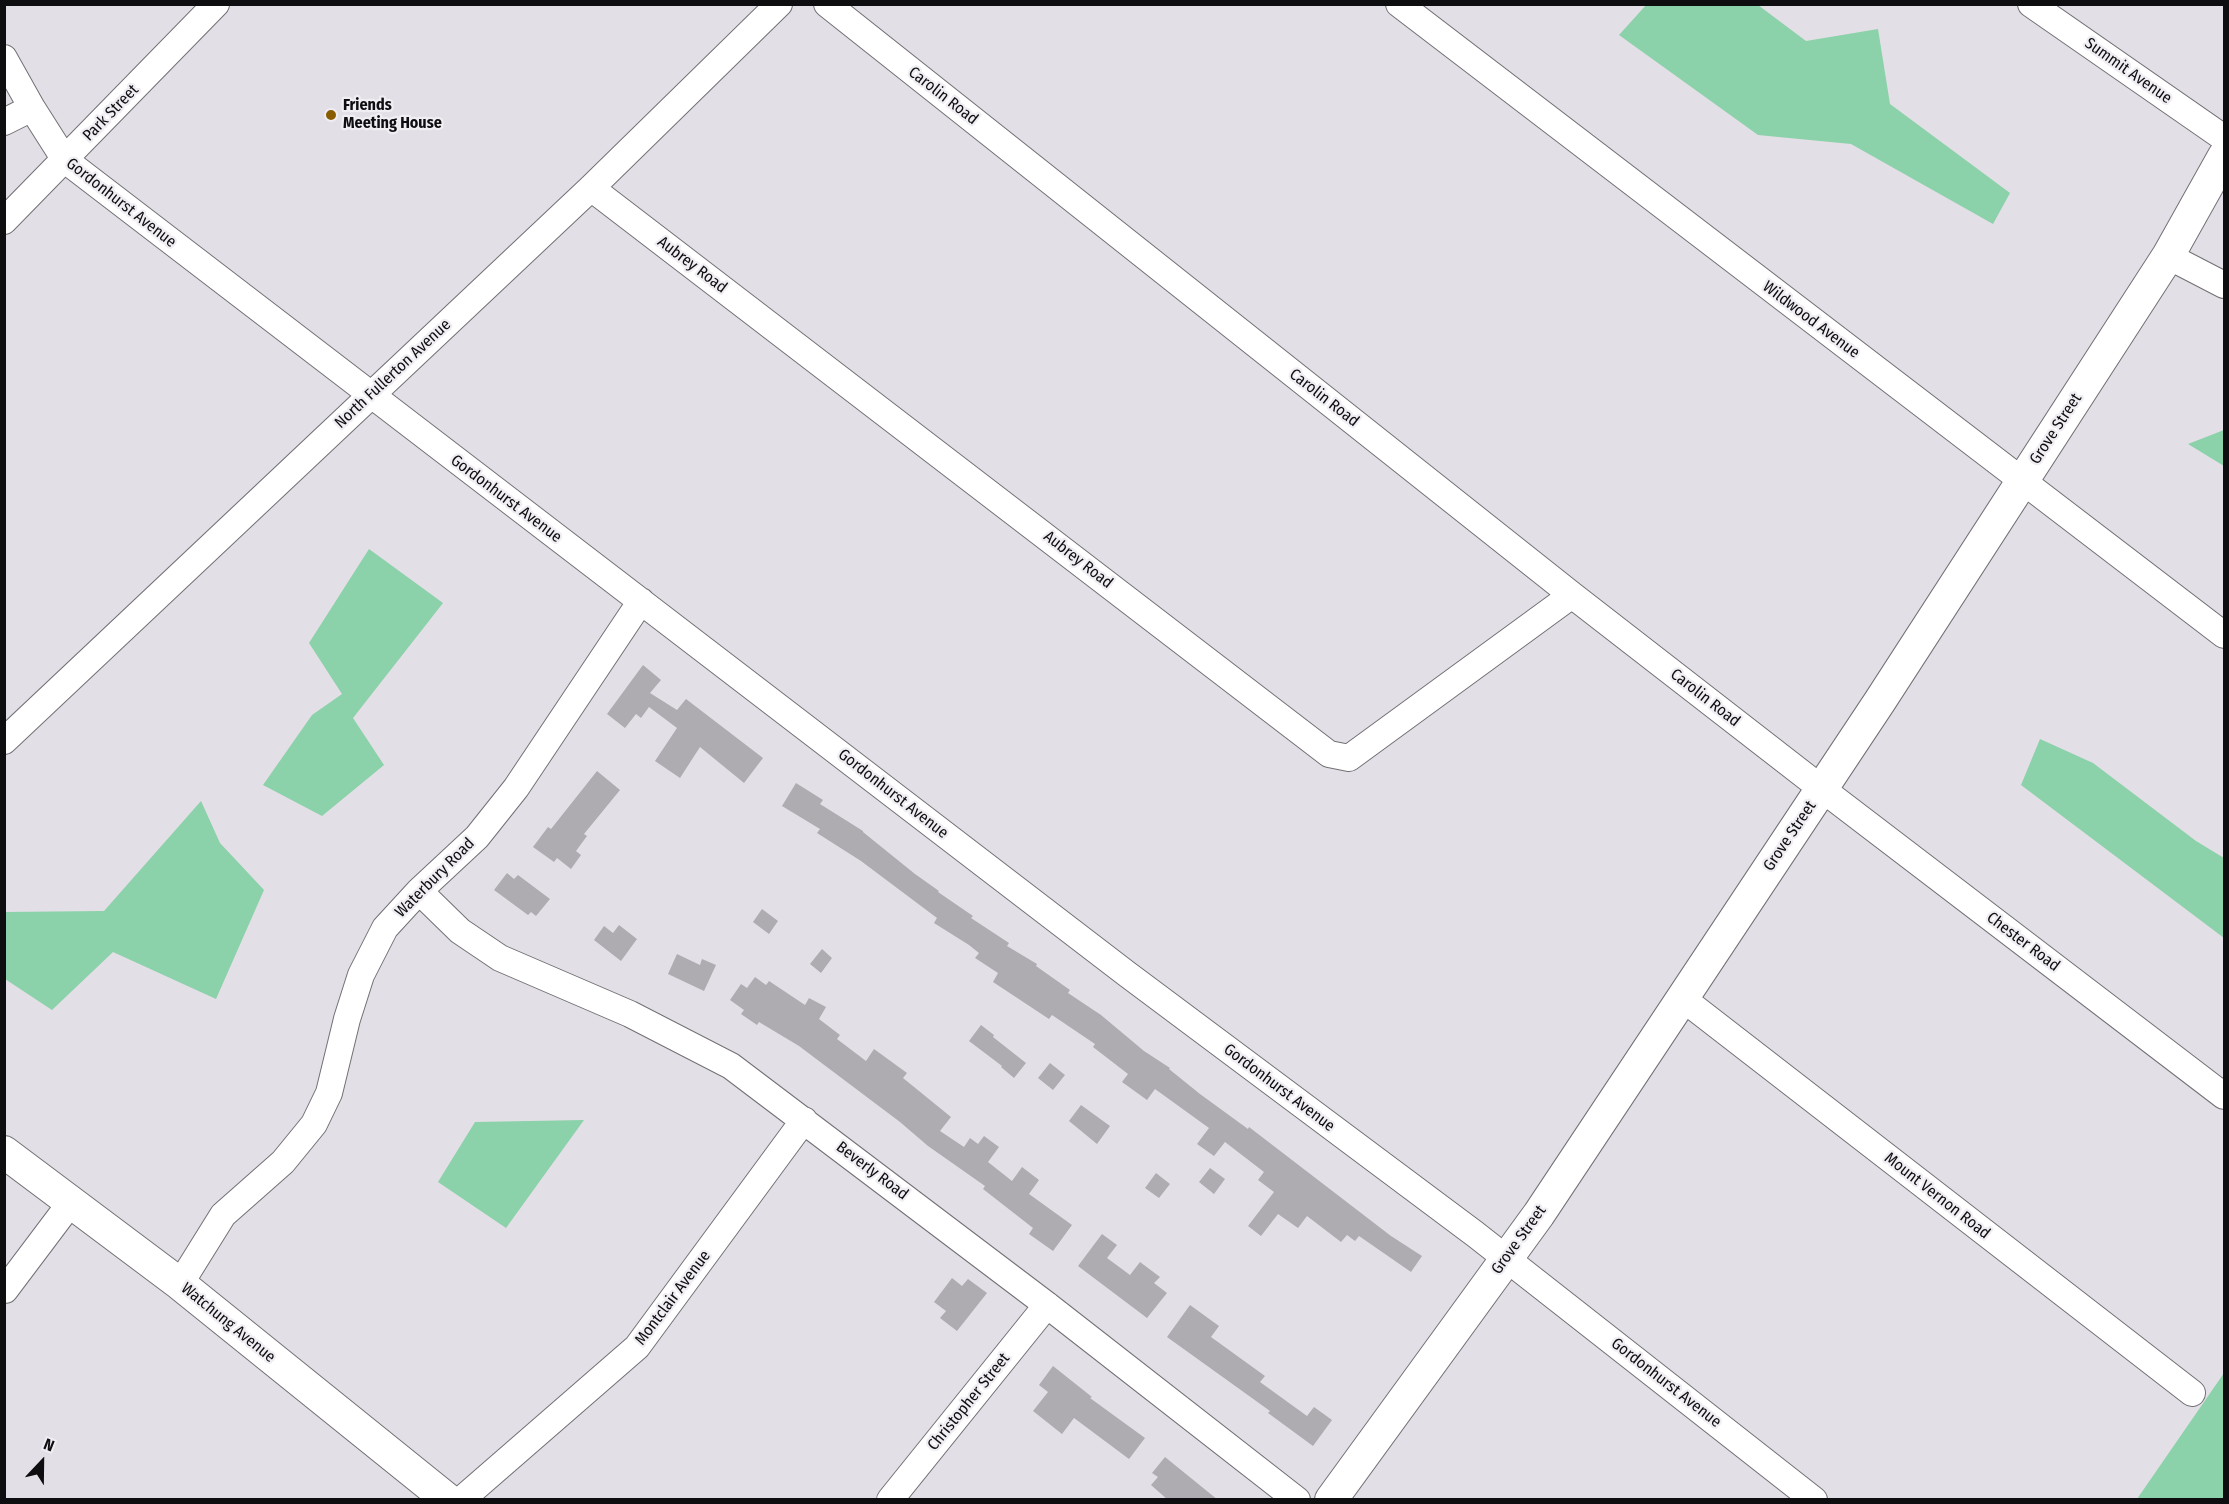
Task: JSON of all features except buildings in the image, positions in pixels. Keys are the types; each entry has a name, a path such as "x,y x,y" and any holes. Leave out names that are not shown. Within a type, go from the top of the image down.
{"main road":[{"name":"Grove Street","path":"1331,1500 1539,1214 1822,789 2168,256 2224,156"},
{"name":"Watchung Avenue","path":"4,1152 180,1284 448,1500"}],"street":[{"name":"Park Street","path":"4,221 216,4"},
{"name":"North Fullerton Avenue","path":"4,741 591,188 779,4"},
{"name":"Carolin Road","path":"827,4 1572,595 1822,789"},
{"name":"Wildwood Avenue","path":"1399,4 2224,635"},
{"name":"Summit Avenue","path":"2031,4 2224,138"},
{"name":"Gordonhurst Avenue","path":"4,58 65,160 1127,975 1506,1258 1815,1500"},
{"path":"4,122 32,108"},
{"name":"Aubrey Road","path":"591,188 1329,754 1349,758 1572,595"},
{"path":"2168,256 2224,285"},
{"name":"Waterbury Road","path":"180,1284 223,1215 283,1162 314,1124 329,1093 347,1019 361,975 385,928 419,891 477,837 516,788 641,601"},
{"name":"Chester Road","path":"1822,789 2224,1096"},
{"name":"Beverly Road","path":"419,891 460,932 500,958 630,1014 731,1066 1047,1305 1297,1500"},
{"name":"Mount Vernon Road","path":"1682,998 2192,1393"},
{"name":"Montclair Avenue","path":"461,1500 637,1347 804,1119"},
{"path":"5,1290 72,1202"},
{"name":"Christopher Street","path":"890,1500 1047,1305"}],"green space":[{"path":"1647,4 1758,5 1806,41 1878,29 1890,104 2010,193 1993,224 1851,144 1758,135 1619,35"},
{"path":"2224,430 2224,466 2188,444"},
{"path":"369,549 443,603 353,718 384,765 322,816 263,785 312,715 342,694 309,643"},
{"path":"2040,739 2093,763 2196,841 2224,858 2224,938 2021,785"},
{"path":"201,801 220,843 264,890 216,999 113,952 52,1010 5,979 5,912 104,911"},
{"path":"584,1120 506,1228 438,1182 475,1122"},
{"path":"2224,1373 2224,1499 2137,1499"}],"place":[{"name":"Friends Meeting House","path":"331,115"}]}
